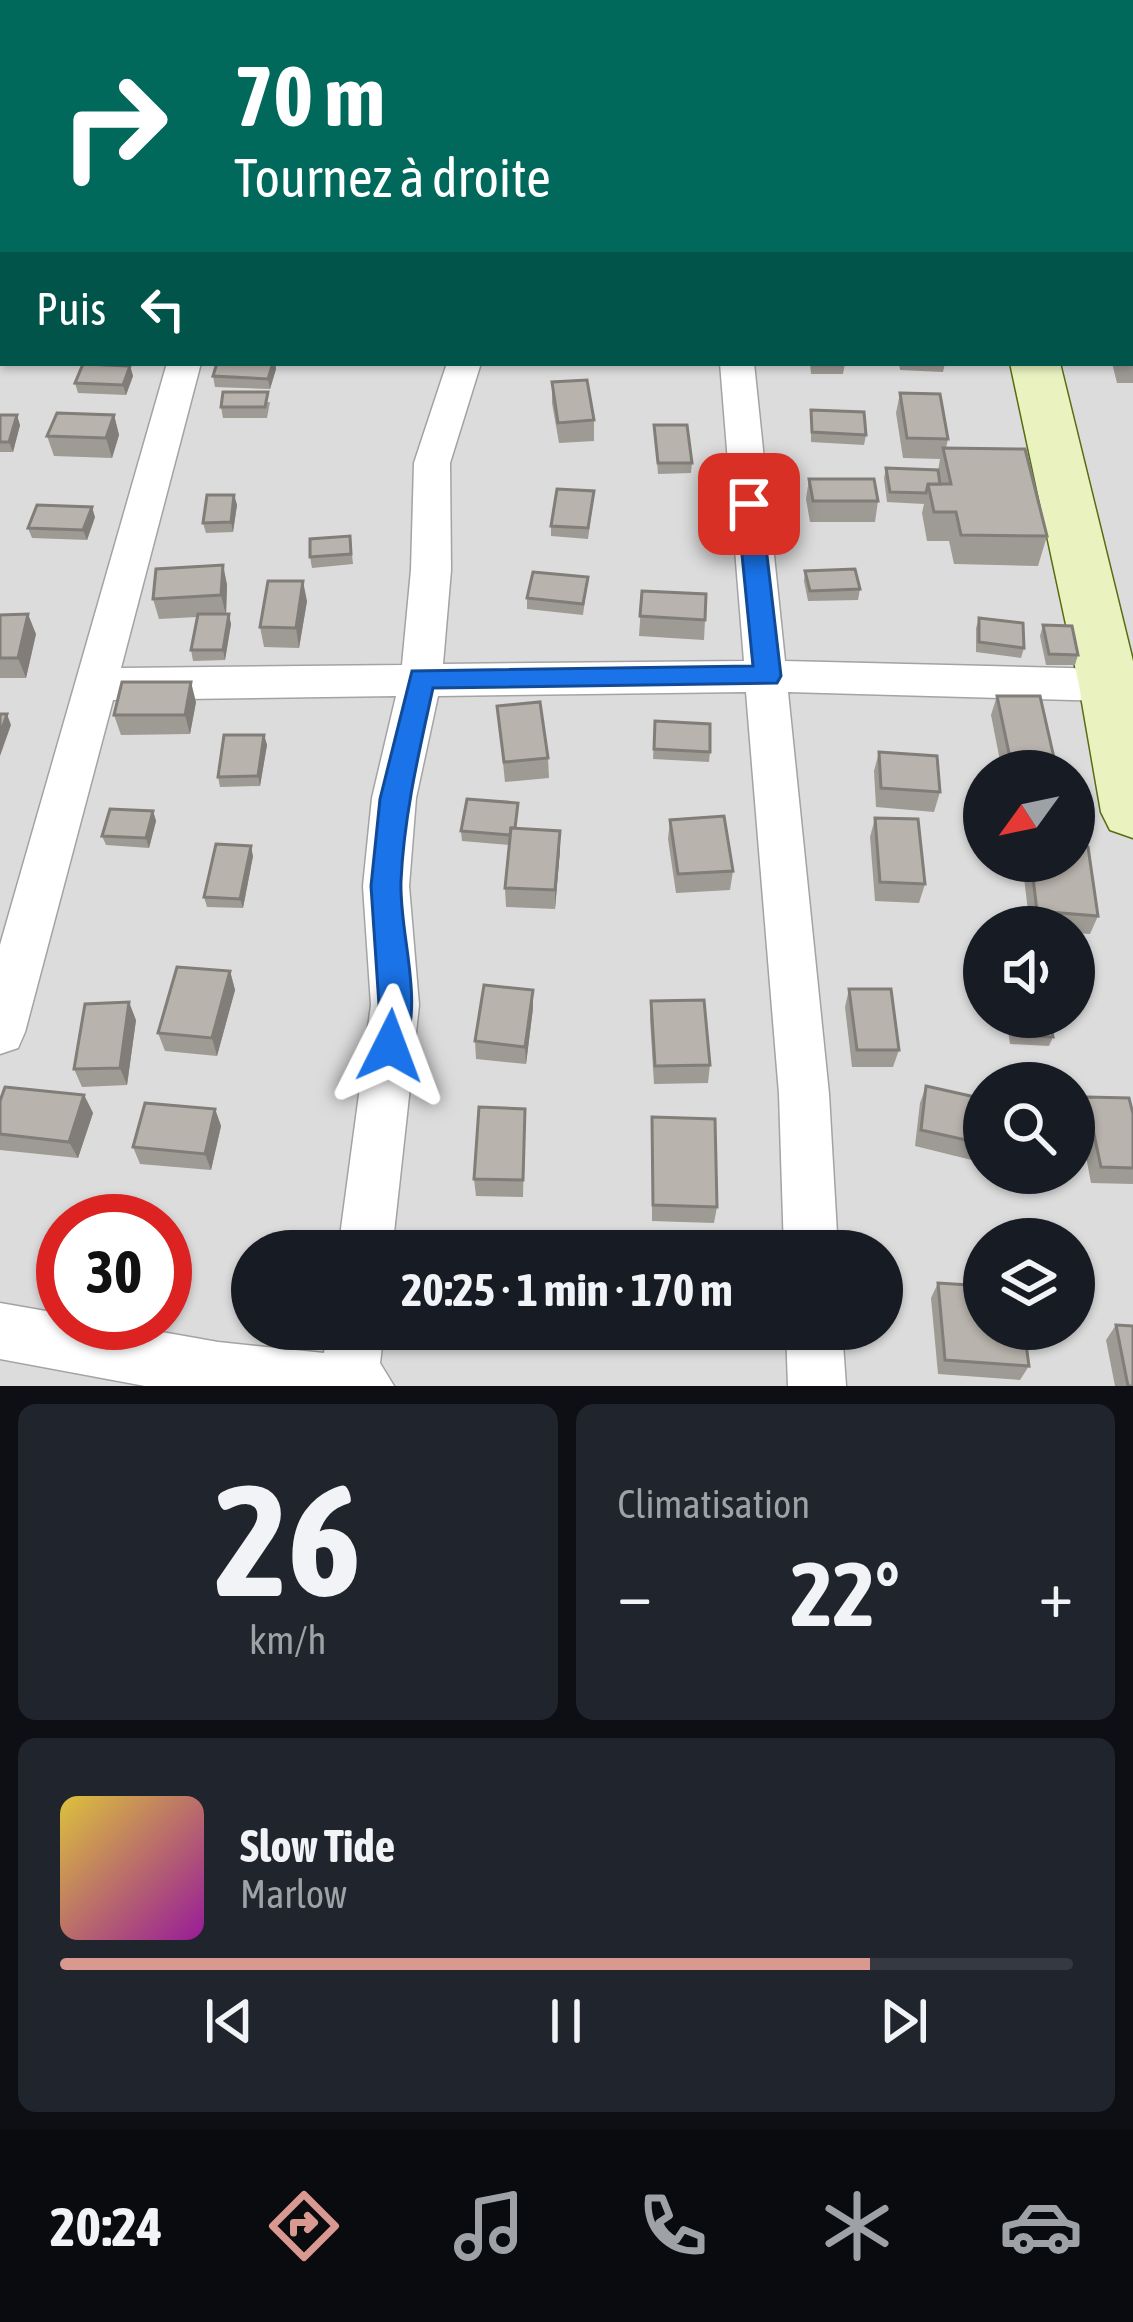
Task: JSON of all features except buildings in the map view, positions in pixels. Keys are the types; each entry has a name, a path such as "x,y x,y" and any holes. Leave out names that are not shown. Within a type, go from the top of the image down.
{"street":[{"path":"0,1032 183,366"},
{"path":"367,1230 394,1005 386,886 394,799 421,678 432,463 463,366"},
{"path":"737,366 804,1094 810,1230"},
{"path":"1036,366 1109,685 1133,812"},
{"path":"97,683 767,676 1109,685"},
{"path":"0,1331 215,1378 357,1366"},
{"path":"815,1350 817,1386"}],"shaded area":[{"path":"0,366 1133,366 1133,1386 0,1386"}],"route":[{"path":"390,1046 394,1005 386,886 394,799 421,678 767,676 749,504"}]}
